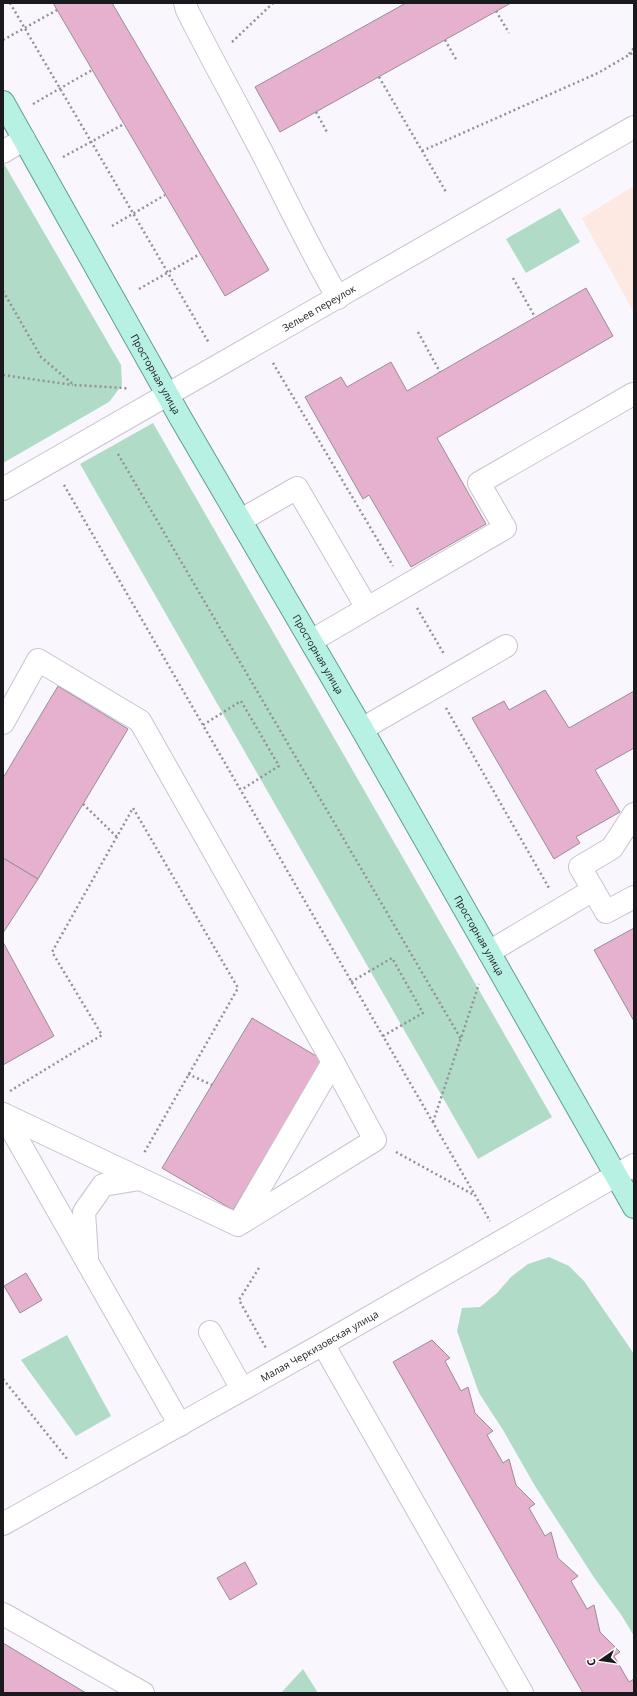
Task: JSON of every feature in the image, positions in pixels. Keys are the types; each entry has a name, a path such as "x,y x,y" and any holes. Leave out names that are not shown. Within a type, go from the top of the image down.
{"main road":[{"name":"Просторная улица","path":"3,102 168,394 362,729 634,1207"}],"street":[{"path":"185,3 212,60 268,164 319,265 338,298"},
{"name":"Зельев переулок","path":"3,489 634,127"},
{"path":"3,152 24,139"},
{"path":"311,641 505,528 479,484 633,394 634,396"},
{"path":"241,520 297,488 367,608"},
{"path":"362,729 506,646"},
{"path":"3,723 38,660 140,721 333,1062 375,1140 238,1225"},
{"path":"634,814 612,848 580,867 606,912 634,897"},
{"path":"489,952 593,890"},
{"path":"238,1225 333,1062"},
{"path":"3,1114 140,1169 238,1225"},
{"path":"3,1114 180,1425"},
{"name":"Малая Черкизовская улица","path":"3,1524 323,1344 634,1165"},
{"path":"87,1262 84,1212 102,1185 140,1169"},
{"path":"210,1332 242,1390"},
{"path":"323,1344 522,1693"},
{"path":"3,1614 143,1693"}],"path":[{"path":"10,3 209,343"},
{"path":"212,60 273,3"},
{"path":"3,40 57,10"},
{"path":"496,11 509,33"},
{"path":"445,40 457,61"},
{"path":"627,56 634,48"},
{"path":"422,151 598,73 634,52"},
{"path":"33,104 92,70"},
{"path":"379,77 446,192"},
{"path":"316,112 327,132"},
{"path":"63,157 124,124"},
{"path":"112,226 165,195"},
{"path":"139,289 200,254"},
{"path":"513,278 535,317"},
{"path":"3,291 41,357 74,385"},
{"path":"418,332 440,372"},
{"path":"273,363 456,674"},
{"path":"3,375 74,385 125,388"},
{"path":"118,454 461,1038"},
{"path":"64,485 492,1224"},
{"path":"434,687 561,908"},
{"path":"203,725 241,701 279,766 241,790"},
{"path":"83,804 117,837"},
{"path":"9,1092 102,1035 52,952 133,808 238,988 188,1074 140,1169"},
{"path":"352,982 392,958 423,1013 383,1036"},
{"path":"433,1122 480,978"},
{"path":"188,1074 212,1085"},
{"path":"375,1140 475,1195"},
{"path":"260,1268 239,1300 268,1352"},
{"path":"3,1379 71,1464 79,1482"}],"shaded area":[{"path":"634,186 634,313 582,218"}],"green space":[{"path":"3,162 121,365 122,385 109,402 3,463"},
{"path":"560,208 580,242 526,273 506,239"},
{"path":"153,423 552,1117 478,1159 80,464"},
{"path":"549,1257 569,1266 584,1281 634,1354 634,1636 535,1486 503,1430 479,1393 457,1331 462,1308 480,1307 497,1293 511,1277 528,1264"},
{"path":"67,1335 111,1416 76,1436 21,1360"},
{"path":"303,1669 318,1693 281,1693"}],"building":[{"path":"53,3 112,3 269,270 225,296"},
{"path":"406,3 511,3 280,132 255,87"},
{"path":"586,288 613,336 437,438 486,524 411,567 369,495 363,499 305,397 341,377 347,387 391,362 407,391"},
{"path":"58,686 128,729 38,879 3,858 3,778"},
{"path":"545,690 569,728 634,691 634,748 595,770 620,812 576,837 580,843 554,859 472,718 504,701 509,710"},
{"path":"3,858 38,879 3,933"},
{"path":"634,928 634,1021 594,950"},
{"path":"3,942 54,1036 3,1065"},
{"path":"252,1018 323,1060 233,1210 162,1168"},
{"path":"26,1273 42,1300 20,1313 4,1286"},
{"path":"432,1340 450,1358 445,1361 461,1391 468,1387 475,1413 493,1431 487,1435 503,1463 509,1459 516,1485 535,1504 529,1508 545,1536 551,1532 558,1558 578,1576 571,1581 587,1609 594,1605 600,1632 620,1652 614,1656 629,1682 634,1679 634,1693 583,1693 410,1392 393,1362"},
{"path":"245,1562 257,1584 230,1600 217,1578"},
{"path":"3,1643 86,1693 3,1693"}]}
